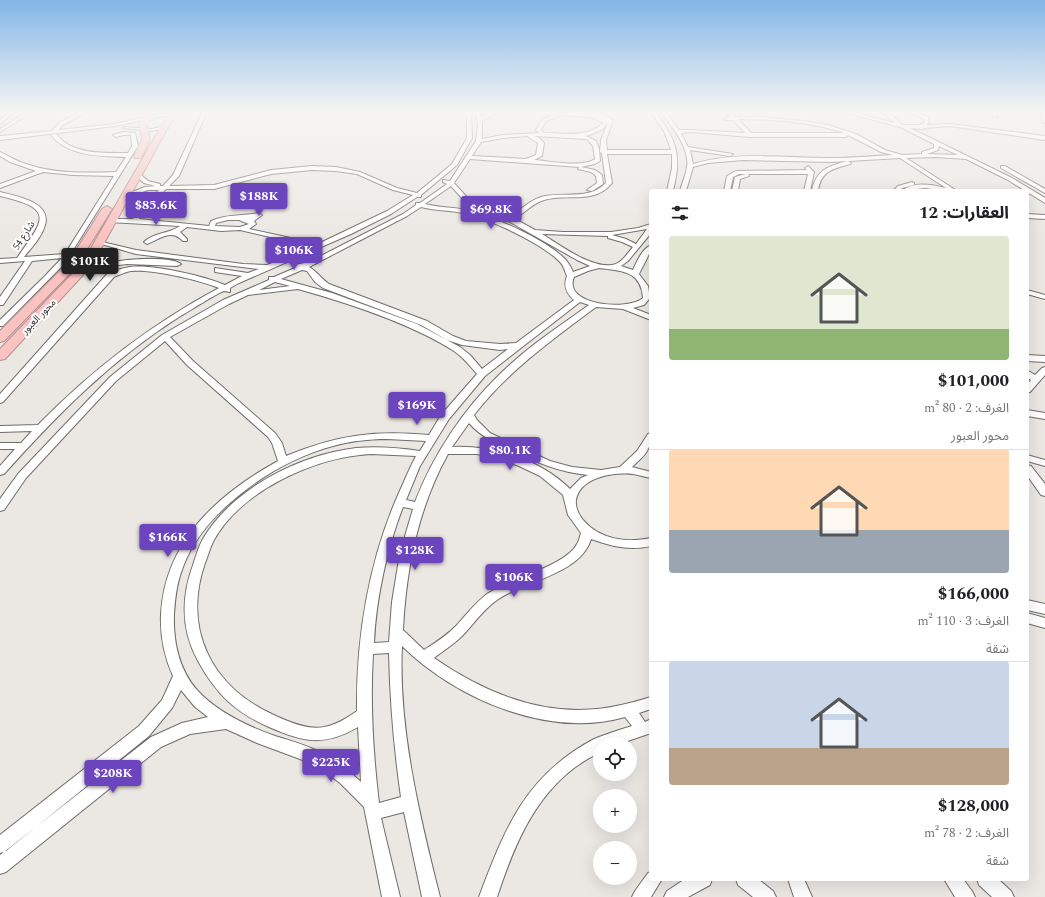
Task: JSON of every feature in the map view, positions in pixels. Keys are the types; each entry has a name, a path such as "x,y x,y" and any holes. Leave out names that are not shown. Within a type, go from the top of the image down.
{"highway":[{"name":"محور العبور","path":"0,338 53,285 78,257 140,153"},
{"name":"محور العبور","path":"0,356 79,273 92,256 124,197 151,153"},
{"path":"41,285 53,285"}],"street":[{"path":"94,153 131,153"},
{"path":"0,324 57,269 67,256 131,153"},
{"path":"135,221 143,209 176,176 186,153"},
{"path":"0,472 93,376 141,339 174,317 230,286 370,222 419,196 440,180 463,153"},
{"path":"0,507 22,476 113,379 165,337 240,294 311,263 421,206 451,183 472,153"},
{"path":"524,162 534,160 539,153"},
{"path":"544,153 543,156 547,163"},
{"path":"469,157 524,162 585,165 598,160 597,153"},
{"path":"510,220 540,199 588,194 603,190 609,183 604,153"},
{"path":"670,189 676,166 674,153"},
{"path":"684,189 690,166 687,153"},
{"path":"720,153 778,156 896,155 918,153"},
{"path":"878,153 929,179 942,189"},
{"path":"889,153 902,158 951,189"},
{"path":"957,153 1010,179 1026,189"},
{"path":"0,154 13,162 37,170"},
{"path":"690,166 708,161 731,158 788,160 889,159 941,155 968,158"},
{"path":"815,189 817,179 823,173 859,159"},
{"path":"788,160 804,166 811,175"},
{"path":"0,161 37,170 74,176 117,175"},
{"path":"465,164 501,162 588,169 597,173 601,179 600,184 597,187 585,192 588,194"},
{"path":"995,164 1045,191"},
{"path":"124,197 145,189 166,187 214,187 263,172 296,166 331,166 362,171 403,187 415,188 432,186"},
{"path":"263,172 304,168 344,170 362,174 391,187 411,192 419,196"},
{"path":"0,185 37,170"},
{"path":"727,189 730,176 738,172 811,175"},
{"path":"138,175 146,182 166,187"},
{"path":"735,189 736,180 744,175 811,175"},
{"path":"808,189 811,175"},
{"path":"899,189 904,186 929,179"},
{"path":"440,180 451,183 456,187 464,199 471,204 510,220 580,260 600,266"},
{"path":"908,189 921,187 933,189"},
{"path":"1029,191 1045,201"},
{"name":"شارع 54","path":"0,194 24,199 40,211 43,222 19,260"},
{"name":"شارع 54","path":"0,197 29,202"},
{"path":"411,200 421,206 470,212 496,222 528,238 553,253 564,262 571,276 568,285 569,290 578,300 594,305 637,311 649,317"},
{"path":"1029,213 1045,213"},
{"path":"212,226 213,222 219,219 228,218 250,221 259,215 239,219"},
{"path":"1029,216 1045,217"},
{"path":"111,221 135,221 242,229 317,246"},
{"path":"242,229 253,224 250,221"},
{"path":"175,233 186,225"},
{"path":"532,232 561,234 618,233 636,231 649,227"},
{"path":"616,266 626,260 649,232"},
{"path":"147,242 161,234 175,233 180,234 185,240"},
{"path":"559,247 563,243 577,237 596,236 624,240 637,247"},
{"path":"100,242 136,252 231,265 302,267 309,269 318,280 326,286 424,323 450,338 465,343 482,346 500,347 518,345"},
{"path":"635,274 643,257 649,250"},
{"path":"127,261 136,252 170,251 214,256"},
{"path":"0,261 67,256"},
{"path":"164,262 172,256"},
{"path":"292,257 298,262 311,263"},
{"path":"0,303 30,259"},
{"path":"79,273 102,265 127,261 164,262 272,279 378,312 430,334 467,357 482,374"},
{"path":"571,276 586,269 600,266 616,266 627,269 635,274 646,289 649,299 635,306 617,307"},
{"path":"0,400 110,275 130,269 145,269 204,279 230,286"},
{"path":"232,272 235,278 227,291 230,293 240,294 286,288 309,290"},
{"path":"1029,287 1045,291"},
{"path":"1029,293 1045,297"},
{"path":"391,897 371,808 364,714 370,616 377,574 387,537 405,486 422,454 459,399 482,374 578,300"},
{"path":"431,897 410,803 398,722 396,689 397,616 403,567 418,506 445,451 477,404 516,364 594,305"},
{"path":"165,337 190,363 272,435 279,448 282,462"},
{"path":"1029,358 1045,359"},
{"path":"1029,388 1045,370"},
{"path":"1029,375 1036,380"},
{"path":"459,399 477,404"},
{"path":"1029,413 1045,416"},
{"path":"469,415 473,422 488,435 546,463 572,470 599,472 624,469 649,475"},
{"path":"0,429 41,428"},
{"path":"371,808 351,781 327,763 227,722 210,711 192,694 180,676 168,643 166,609 173,576 187,545 208,517 234,492 264,472 282,462 315,448 362,437 387,435 432,438"},
{"path":"624,469 641,454 649,440"},
{"path":"0,446 24,446"},
{"path":"364,714 349,726 330,734 311,736 293,731 241,705 227,693 202,659 190,623 192,586 197,569 209,540 230,513 257,491 287,473 320,459 363,450 384,449 422,454"},
{"path":"445,451 470,450 495,453 528,467 550,477 560,485 568,494 575,516 586,532 608,541 626,544 649,542"},
{"path":"1029,459 1045,464"},
{"path":"1029,471 1045,492"},
{"path":"571,506 575,489 589,477 599,472"},
{"path":"399,503 418,506"},
{"path":"423,658 459,631 472,615 492,597 519,582 553,569 573,556 583,546 586,532"},
{"path":"1029,606 1045,610"},
{"path":"1029,619 1045,623"},
{"path":"367,649 396,640"},
{"path":"396,640 455,680 492,699 524,710 559,717 595,717 629,711 649,704"},
{"path":"0,845 144,731 167,704 180,676"},
{"path":"620,737 646,728 629,711"},
{"path":"0,866 156,742 176,731 202,723 227,722"},
{"path":"488,897 507,844 532,799 564,767 593,748"},
{"path":"371,808 410,803"},
{"path":"641,897 653,881"},
{"path":"673,897 700,881"},
{"path":"747,881 767,897"},
{"path":"797,881 803,897"},
{"path":"954,881 966,897"},
{"path":"987,881 1005,897"}]}
